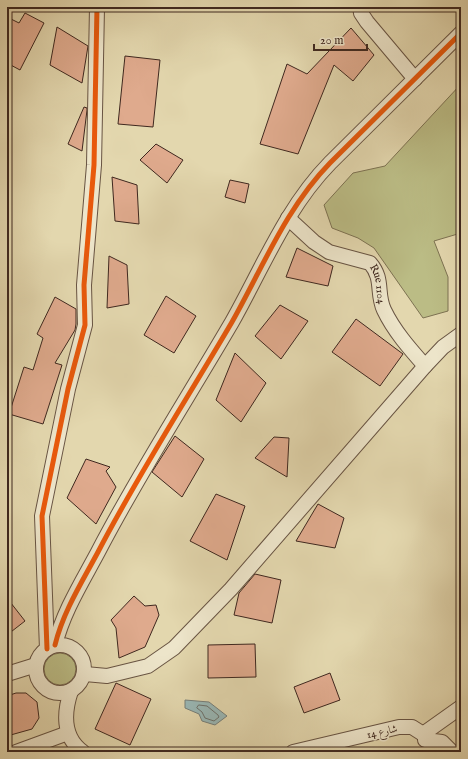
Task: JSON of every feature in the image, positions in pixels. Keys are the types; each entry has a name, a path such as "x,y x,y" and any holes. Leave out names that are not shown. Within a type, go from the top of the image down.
{"street":[{"path":"51,647 42,516 68,390 85,325 84,284 94,165 96,7"},
{"path":"360,7 361,13 367,22 415,79"},
{"path":"51,647 67,611 127,496 232,322 297,202 314,179 461,34"},
{"name":"Rue 1104","path":"288,218 314,242 329,252 370,264 379,277 379,294 384,310 406,344 425,366"},
{"path":"84,674 107,676 148,666 174,648 231,589 425,366 443,347 461,334"},
{"path":"72,691 56,694 42,686 36,672 36,665 42,653 51,647 68,646 80,654 83,660 84,674 82,681 72,691 67,705 66,719 68,733 83,752"},
{"path":"7,674 36,665"},
{"path":"423,742 461,707"},
{"name":"شارع 14","path":"293,752 399,727 412,727 423,742 442,742 452,752"},
{"path":"16,752 68,733"}],"green space":[{"path":"461,84 461,233 434,241 448,277 448,311 423,318 374,248 358,238 332,228 324,205 353,173 385,166"},
{"path":"60,653 69,656 73,660 76,669 73,678 69,682 60,685 51,682 47,678 44,669 47,660 51,656"}],"water":[{"path":"185,700 209,702 227,716 215,725 202,721 199,714 185,708"}],"building":[{"path":"25,13 44,23 20,70 7,63 7,17 19,23"},
{"path":"57,27 88,46 82,83 50,65"},
{"path":"351,28 374,55 353,81 334,65 298,154 260,144 287,64 307,74"},
{"path":"125,56 160,60 153,127 118,124"},
{"path":"84,107 87,108 87,110 82,151 68,144"},
{"path":"156,144 183,160 167,183 140,160"},
{"path":"112,177 137,185 139,224 115,221"},
{"path":"230,180 249,184 245,203 225,197"},
{"path":"297,248 333,266 328,286 286,277"},
{"path":"109,256 127,265 129,304 107,308"},
{"path":"166,296 196,316 174,353 144,335"},
{"path":"55,297 76,309 76,324 75,330 55,363 62,365 43,424 9,414 24,367 33,370 43,338 37,334"},
{"path":"280,305 308,321 281,359 255,336"},
{"path":"356,319 403,354 380,386 332,352"},
{"path":"235,353 266,383 241,422 216,400"},
{"path":"175,436 204,459 182,497 152,472"},
{"path":"274,437 289,438 287,477 255,458"},
{"path":"86,459 110,467 106,471 116,487 96,524 67,498"},
{"path":"216,494 245,506 227,560 190,541"},
{"path":"318,504 344,518 335,548 296,541"},
{"path":"255,574 281,580 272,623 234,615 239,593"},
{"path":"134,596 145,606 156,605 159,615 145,647 119,658 116,628 111,620"},
{"path":"7,598 25,621 7,635"},
{"path":"255,644 256,677 208,678 208,645"},
{"path":"330,673 340,700 304,713 294,687"},
{"path":"116,683 151,699 130,745 95,729"},
{"path":"16,693 26,693 37,702 39,718 32,729 7,736 7,696"}],"cycle path":[{"path":"47,649 42,516 68,389 85,325 84,285 94,165 97,7"},
{"path":"55,645 58,633 79,586 147,465 232,322 276,239 300,199 314,180 330,163 461,33"}]}
